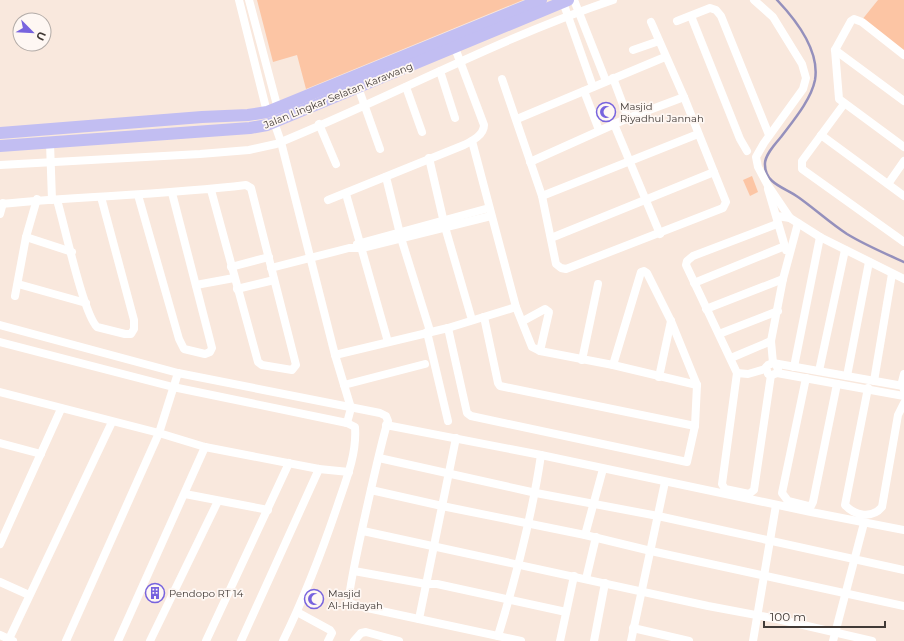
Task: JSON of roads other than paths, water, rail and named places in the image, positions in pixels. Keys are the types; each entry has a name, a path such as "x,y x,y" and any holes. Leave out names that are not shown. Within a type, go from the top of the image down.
{"main road":[{"name":"Jalan Lingkar Selatan Karawang","path":"0,146 250,128 273,114 541,0"},
{"name":"Jalan Lingkar Selatan Karawang","path":"0,133 202,117 273,114 358,87 569,1"},
{"path":"95,126 96,139"}],"street":[{"path":"239,0 263,93 273,114 281,142 335,355 352,408 347,423"},
{"path":"248,0 271,90 273,114"},
{"path":"0,165 51,164 242,150 281,142 460,62 568,16 613,0"},
{"path":"754,0 773,17 802,64 806,78 803,89 769,135 756,157 758,167 767,184 790,218 820,237 904,279"},
{"path":"569,1 579,12 595,56 610,80 628,118"},
{"path":"569,1 568,16 593,87"},
{"path":"677,21 710,8 716,10 721,16 769,135"},
{"path":"691,16 740,139 747,151"},
{"path":"904,55 862,22 854,19 851,21 835,50 837,95 844,104 904,147"},
{"path":"502,79 517,119 542,196 556,264 561,268 566,269 660,234 722,208 726,202 684,97 665,57 651,22"},
{"path":"633,50 659,41"},
{"path":"328,200 346,194 472,141 482,132 484,126 455,48"},
{"path":"835,50 904,102"},
{"path":"584,60 595,56"},
{"path":"517,119 665,57"},
{"path":"440,71 456,118"},
{"path":"358,87 380,149"},
{"path":"406,87 422,132"},
{"path":"263,93 271,90"},
{"path":"584,91 599,130"},
{"path":"530,162 599,130 684,97"},
{"path":"844,104 802,161 802,169 904,242"},
{"path":"319,124 336,164"},
{"path":"614,124 660,234"},
{"path":"542,196 629,160 698,134"},
{"path":"822,135 904,196"},
{"path":"472,141 516,307 523,321 532,347 582,360 613,365 697,385"},
{"path":"50,143 54,200 72,252 86,303 94,323 96,326 130,334 134,328 134,320 101,197"},
{"path":"429,158 444,223 472,320"},
{"path":"888,184 904,161"},
{"path":"551,238 714,172"},
{"path":"386,177 400,235 429,332 448,421"},
{"path":"767,184 789,261"},
{"path":"0,214 1,204 37,199 54,200 172,193 246,185 251,188 296,365 292,370 262,365 258,362 210,190"},
{"path":"138,195 182,346 184,349 205,354 210,352 212,348 172,193"},
{"path":"346,194 388,342"},
{"path":"16,296 26,237 37,199"},
{"path":"271,268 490,212"},
{"path":"790,218 777,220 693,256 688,260 686,265 737,373 722,487 749,494 754,490 756,481 772,369 771,341 783,279 798,223"},
{"path":"26,237 72,252"},
{"path":"794,367 820,237"},
{"path":"694,283 785,246"},
{"path":"820,371 845,250"},
{"path":"231,267 268,257"},
{"path":"847,376 869,262"},
{"path":"448,328 468,413 476,419 687,462 695,426 697,385 671,322 647,273 644,271 640,272 613,365"},
{"path":"874,381 892,274"},
{"path":"196,285 234,278"},
{"path":"706,309 783,279"},
{"path":"237,289 274,280"},
{"path":"18,284 86,303"},
{"path":"582,360 598,284"},
{"path":"335,355 448,328 516,307"},
{"path":"523,321 545,310 549,312 540,350"},
{"path":"719,334 778,311"},
{"path":"484,317 500,386 695,426"},
{"path":"659,377 671,322"},
{"path":"0,325 178,373 380,413 386,416 388,421 371,490 348,597 349,603 419,620 521,641"},
{"path":"730,358 771,341"},
{"path":"0,342 173,387 347,423 355,427 356,439 348,472 322,552 283,641"},
{"path":"344,385 425,364"},
{"path":"737,373 754,373 772,369 794,367 874,381 903,388 904,374"},
{"path":"772,369 806,378 868,388 904,396"},
{"path":"66,641 159,433 178,373"},
{"path":"806,378 782,493 788,501 808,506 811,506 813,502 837,384"},
{"path":"868,388 845,505 855,514 870,515 878,512 882,507 898,415 904,403"},
{"path":"0,392 61,409 159,433 205,447 319,469 348,472"},
{"path":"0,544 61,409"},
{"path":"0,635 11,640 29,595 112,422"},
{"path":"386,425 541,455 664,482 904,530"},
{"path":"419,620 450,474 456,438"},
{"path":"0,443 41,454"},
{"path":"121,640 205,447"},
{"path":"498,636 529,524 536,493 541,455"},
{"path":"379,458 536,493 658,516 855,558 904,570"},
{"path":"206,641 289,463"},
{"path":"241,641 319,469"},
{"path":"585,535 603,469"},
{"path":"631,641 651,551 664,482"},
{"path":"371,490 596,537 651,551 764,574 904,606"},
{"path":"185,494 218,502 268,510"},
{"path":"150,641 218,502"},
{"path":"753,641 776,505"},
{"path":"833,637 864,523"},
{"path":"363,531 757,615 833,637 872,641"},
{"path":"586,579 596,537"},
{"path":"354,572 426,584 437,584 566,612"},
{"path":"560,641 574,576"},
{"path":"0,582 29,595"},
{"path":"594,641 606,583"},
{"path":"297,612 330,630 332,633 328,641"},
{"path":"633,628 689,641"},
{"path":"354,641 361,633 366,632 395,641"}],"waterway":[{"path":"777,0 792,17 805,36 814,58 816,69 813,88 806,103 770,150 766,158 765,165 768,177 777,185 798,197 847,234 904,262"}],"place":[{"name":"Masjid Riyadhul Jannah","path":"606,112"},
{"name":"Pendopo RT 14","path":"155,593"},
{"name":"Masjid Al-Hidayah","path":"314,599"}]}
